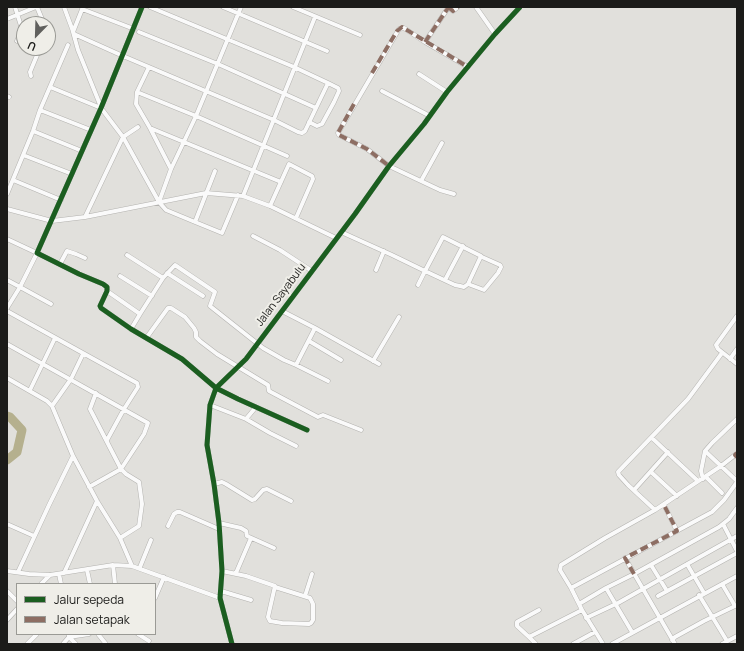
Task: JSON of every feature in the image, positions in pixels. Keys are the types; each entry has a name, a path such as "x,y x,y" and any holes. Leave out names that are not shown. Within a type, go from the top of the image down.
{"street":[{"path":"15,7 17,14"},
{"path":"7,19 37,7"},
{"path":"7,308 20,287 52,221 123,56 142,7"},
{"path":"150,7 294,67 338,88 339,90 334,102 322,124 317,126 309,122"},
{"path":"223,7 327,51"},
{"path":"159,202 171,169 196,116 241,7"},
{"path":"293,7 360,35"},
{"path":"425,42 448,7 453,11 458,7"},
{"path":"476,7 495,34"},
{"name":"Jalan Sayabulu","path":"232,644 220,598 222,571 219,523 207,445 210,405 216,388 238,366 282,311 342,232 389,166 430,116 447,92 495,34 520,7"},
{"path":"65,8 78,50 101,108 123,137 159,202 166,210 222,233 238,195"},
{"path":"73,32 83,8 134,29"},
{"path":"243,196 315,17"},
{"path":"454,194 440,190 389,166 367,149 340,135 338,132 398,29 404,28 468,68"},
{"path":"73,32 74,34 123,56 302,133 305,131 328,83"},
{"path":"139,32 218,64 316,108"},
{"path":"7,194 40,110 68,45"},
{"path":"31,76 30,72 37,56"},
{"path":"149,67 137,92 136,106 150,128 171,169"},
{"path":"419,74 447,92"},
{"path":"50,87 101,108"},
{"path":"382,91 430,116"},
{"path":"137,92 287,156"},
{"path":"40,110 91,130"},
{"path":"85,217 123,137 138,127"},
{"path":"150,128 281,182"},
{"path":"33,131 82,151"},
{"path":"421,181 442,143"},
{"path":"23,155 72,174"},
{"path":"270,206 289,164 313,177 296,218"},
{"path":"194,222 215,171"},
{"path":"13,180 61,200"},
{"path":"7,209 52,221 85,217 206,193 238,195 270,206 336,238"},
{"path":"342,232 425,271 464,287 468,284 482,257"},
{"path":"253,236 280,250 312,271"},
{"path":"418,285 443,237 500,265 498,273 484,290 468,284"},
{"path":"7,239 103,284 107,290 140,314"},
{"path":"445,280 463,246"},
{"path":"60,264 67,251 86,258"},
{"path":"376,270 384,251"},
{"path":"128,255 163,278"},
{"path":"131,329 163,278 173,266 176,265 214,291 215,293 210,306 257,343 275,355 328,381"},
{"path":"167,273 203,296"},
{"path":"120,276 152,296"},
{"path":"7,280 51,304"},
{"path":"107,290 100,306 101,308 131,329 147,337 182,359 216,388 307,430"},
{"path":"147,337 167,310 171,308 185,316 194,328 197,339 217,354 270,386 269,390 318,417 323,415 361,430"},
{"path":"7,311 137,383 138,387 107,440"},
{"path":"282,311 379,364"},
{"path":"737,316 716,345 722,353 737,364"},
{"path":"373,361 399,318"},
{"path":"296,365 315,328"},
{"path":"30,390 44,364 55,338"},
{"path":"309,341 341,360"},
{"path":"7,344 146,421 148,425 144,434 121,469 89,487"},
{"path":"730,359 737,350"},
{"path":"655,510 628,485 618,472 688,399 722,353"},
{"path":"52,406 71,379 83,354"},
{"path":"7,378 30,390 52,406 73,456 97,501 120,538 132,566"},
{"path":"96,393 90,409 121,469 139,482 142,504 139,526 120,538"},
{"path":"210,405 246,419 296,446"},
{"path":"246,419 256,407"},
{"path":"722,493 704,478 701,466 706,452 712,443 737,419"},
{"path":"652,438 698,482"},
{"path":"634,490 668,452"},
{"path":"571,588 712,512 724,500 737,482 706,452"},
{"path":"603,644 586,618 560,570 561,565 664,505 736,455"},
{"path":"18,572 73,456"},
{"path":"651,472 677,496"},
{"path":"214,484 222,482 252,500 256,499 263,490 267,489 290,501"},
{"path":"61,583 62,574 97,501"},
{"path":"664,505 677,531"},
{"path":"579,604 723,524 737,508"},
{"path":"168,526 174,514 176,512 180,512 219,529"},
{"path":"219,523 240,528 246,531 247,536 274,548"},
{"path":"7,524 34,536"},
{"path":"658,596 695,577 737,552 723,524"},
{"path":"586,618 616,604 737,536"},
{"path":"236,573 251,538"},
{"path":"140,567 151,540"},
{"path":"625,558 673,642"},
{"path":"687,564 704,593"},
{"path":"7,571 50,575 113,565 140,567 220,598"},
{"path":"113,565 115,583"},
{"path":"651,565 667,591"},
{"path":"87,570 90,583"},
{"path":"222,571 236,573 269,583 276,587 310,598 313,601 313,620 311,623 282,623 270,621 268,617 276,587"},
{"path":"305,596 312,574"},
{"path":"42,583 50,575"},
{"path":"612,644 699,595 737,576"},
{"path":"156,596 164,577"},
{"path":"673,642 674,638 713,617 736,607 722,584"},
{"path":"606,588 632,632"},
{"path":"7,591 16,600"},
{"path":"221,592 251,600"},
{"path":"699,595 727,641"},
{"path":"7,620 16,610"},
{"path":"536,644 517,626 517,623 539,610"},
{"path":"529,637 582,610"},
{"path":"573,644 595,632"},
{"path":"27,644 36,635"},
{"path":"63,644 69,635 76,644"},
{"path":"99,635 106,644"},
{"path":"140,635 149,641"},
{"path":"722,644 737,636"}],"waterway":[{"path":"7,416 10,417 22,430 17,452 7,460"}],"marked path":[{"path":"448,7 453,11 458,7"},
{"path":"425,42 448,8"},
{"path":"372,73 397,31 402,27 468,67"},
{"path":"354,104 338,133 339,135 367,149 389,166"},
{"path":"737,453 735,455 737,457"},
{"path":"634,574 625,558 677,531 664,505"}],"cycle path":[{"path":"142,7 101,108 37,253 107,287 107,291 100,306 101,308 131,329 182,359 216,388 307,430"},
{"path":"232,644 220,598 222,571 219,523 207,445 210,405 216,388 246,359 355,214 389,166 424,124 447,92 495,34 520,7"}]}
